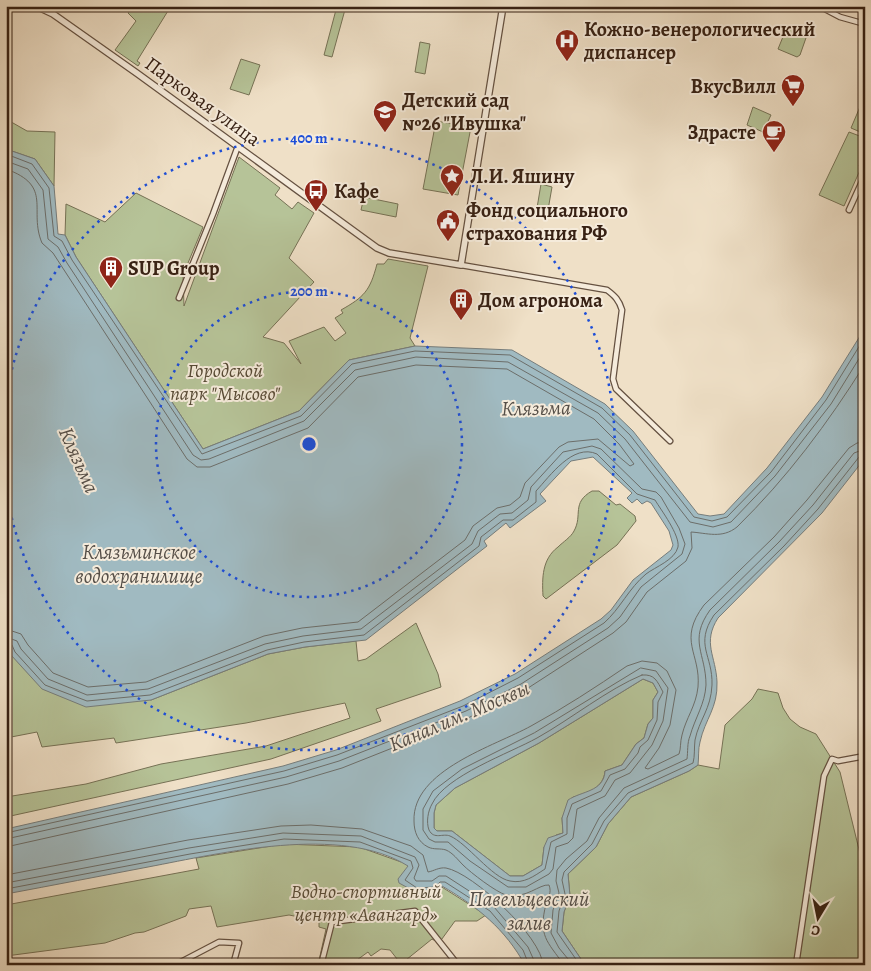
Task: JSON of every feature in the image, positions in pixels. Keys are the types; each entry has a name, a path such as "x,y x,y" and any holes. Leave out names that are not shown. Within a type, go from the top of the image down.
{"street":[{"name":"Парковая улица","path":"36,6 53,14 383,251 607,290 619,301 622,310 614,378 616,389 670,441"},
{"path":"461,265 503,6"},
{"path":"819,6 840,17 865,24"},
{"path":"179,298 238,146"},
{"path":"849,210 865,175"},
{"path":"796,965 824,776 832,760 838,761 865,756"},
{"path":"321,965 332,922 414,911 458,965"},
{"path":"175,965 219,942 239,943 234,965"}],"green space":[{"path":"132,6 171,6 137,61 140,63 138,66 115,50 136,21 128,13"},
{"path":"337,6 346,6 332,57 324,55"},
{"path":"787,27 807,35 800,55 797,57 778,49"},
{"path":"420,42 430,44 425,74 415,72"},
{"path":"241,59 260,65 249,95 230,89"},
{"path":"865,95 865,134 851,128"},
{"path":"753,107 771,115 763,132 747,125"},
{"path":"6,119 27,131 55,132 54,186 35,159 6,149"},
{"path":"436,121 471,127 458,195 423,189"},
{"path":"849,132 865,138 865,153 859,166 861,168 844,206 819,195"},
{"name":"Городской парк \"Мысово\"","path":"239,157 280,188 275,195 292,209 298,202 314,213 289,258 314,282 263,337 284,343 301,364 289,341 324,327 335,341 346,333 335,318 343,313 341,310 361,297 369,287 377,264 384,264 388,259 428,266 410,338 415,346 349,360 299,411 203,449 76,257 65,235 66,204 105,222 136,193 203,227 183,275 184,306"},
{"path":"541,184 552,187 548,210 537,208"},
{"path":"364,197 398,204 396,217 361,210"},
{"path":"592,491 599,491 616,505 620,504 635,516 636,521 617,545 546,599 543,596 543,582 546,563 553,552 573,533 579,505"},
{"path":"416,623 438,674 441,687 376,709 381,721 271,759 6,817 6,797 86,784 161,764 266,746 350,718 345,703 246,723 116,743 114,738 42,747 37,732 6,738 6,641 11,655 151,700 268,654 305,647 356,641 358,661 366,659"},
{"path":"643,679 653,683 658,692 653,700 653,718 648,724 644,738 636,744 622,765 605,771 602,782 598,786 589,792 573,797 562,818 563,833 556,835 544,847 542,865 523,876 510,876 452,831 437,831 434,828 436,805 455,788 539,743"},
{"path":"758,689 778,693 783,708 790,719 800,727 816,734 840,772 865,874 865,965 585,965 562,931 564,912 570,896 568,874 596,847 608,824 631,797 689,771 698,765 719,769 725,725 752,699"},
{"name":"Водно-спортивный центр «Авангард»","path":"284,844 359,847 404,863 486,915 477,921 455,921 439,943 432,939 401,964 390,950 381,949 371,956 368,952 350,965 318,965 326,929 319,927 319,921 289,915 217,927 211,906 189,909 186,916 144,932 105,943 6,956 6,905 199,869 196,858"}],"water":[{"name":"Клязьминское водохранилище","path":"6,149 35,159 54,186 58,234 65,235 76,257 203,449 299,411 349,360 415,346 512,350 605,404 633,431 698,514 710,516 724,514 767,468 822,397 865,328 865,458 822,513 718,618 713,627 710,642 716,673 717,691 700,742 698,765 689,771 631,797 608,824 596,847 568,874 570,896 564,912 562,931 585,965 525,965 509,940 467,902 442,886 440,892 422,891 421,895 399,883 398,879 408,866 381,853 350,846 316,844 245,849 6,894 6,829 283,766 336,750 460,701 515,674 601,619 611,610 633,580 671,550 673,545 669,531 651,503 647,501 642,504 637,499 632,503 627,498 632,493 593,457 571,461 540,494 546,501 510,528 506,523 484,541 487,546 366,640 305,647 268,654 151,700 86,707 42,689 11,655 6,641","holes":["643,679 653,683 658,692 653,700 653,718 648,724 644,738 636,744 622,765 605,771 601,783 591,790 568,800 562,818 563,833 548,838 544,847 542,865 523,876 510,876 452,831 437,831 434,828 436,805 455,788 539,743"]}],"place":[{"name":"Кожно-венерологический диспансер","path":"567,62"},
{"name":"ВкусВилл","path":"793,107"},
{"name":"Детский сад №26 \"Ивушка\"","path":"385,133"},
{"name":"Здрасте","path":"774,153"},
{"name":"Л.И. Яшину","path":"452,197"},
{"name":"Кафе","path":"316,212"},
{"name":"Фонд социального страхования РФ","path":"448,242"},
{"name":"SUP Group","path":"111,289"},
{"name":"Дом агронома","path":"461,321"}],"water label":[{"name":"Клязьма","path":"536,408"},
{"name":"Клязьма","path":"79,460"},
{"name":"Канал им. Москвы","path":"459,716"},
{"name":"Павельцевский залив","path":"529,911"}]}
